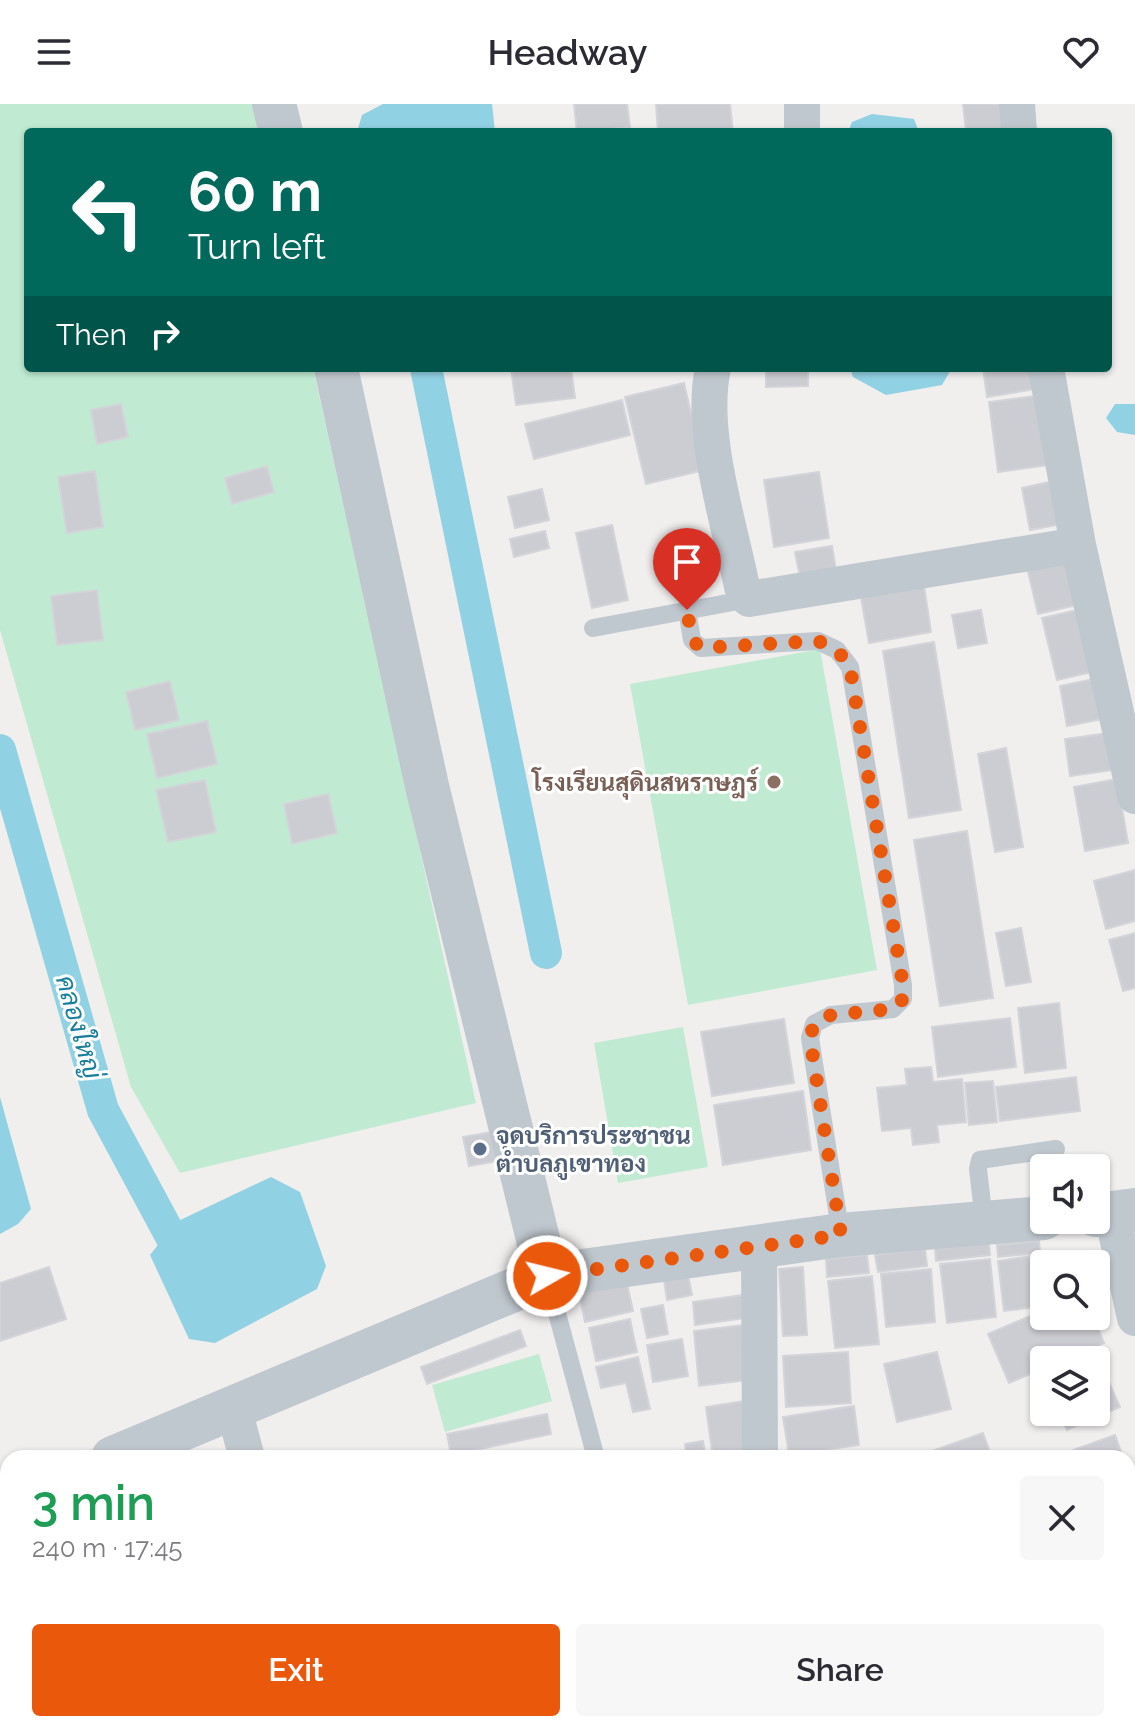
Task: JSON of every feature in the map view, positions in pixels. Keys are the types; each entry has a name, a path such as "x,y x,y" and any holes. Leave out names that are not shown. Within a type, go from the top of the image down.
{"street":[{"path":"274,104 280,128"},
{"path":"802,104 802,128"},
{"path":"1017,104 1019,128"},
{"path":"337,372 427,786 547,1276"},
{"path":"712,372 709,386 714,448 742,587 749,599 1078,545"},
{"path":"1047,372 1078,545 1135,796"},
{"path":"1114,1213 1135,1318"},
{"path":"152,1450 172,1446 233,1406 547,1276 841,1235 1030,1219"},
{"path":"759,1245 760,1450"},
{"path":"233,1406 245,1450"}],"lane":[{"path":"593,628 749,599"},
{"path":"687,610 692,640 701,648 818,641 837,650 850,667 903,999 893,1009 831,1015 814,1024 810,1038 841,1235"},
{"path":"984,1221 978,1169 980,1160 1056,1149"},
{"path":"547,1276 594,1450"}],"green space":[{"path":"0,104 255,104 260,128 24,128 24,372 314,372 476,1103 180,1173 131,1087 0,630"},
{"path":"820,649 877,970 688,1005 630,684"},
{"path":"683,1027 708,1167 618,1183 594,1043"},
{"path":"539,1354 552,1401 445,1432 432,1385"}],"water":[{"path":"383,104 492,104 495,128 358,128 362,115"},
{"path":"872,114 914,119 917,128 850,128 852,122"},
{"path":"851,372 950,372 942,385 886,395 853,377"},
{"path":"1115,404 1135,404 1135,435 1117,432 1106,418"},
{"path":"0,1097 31,1209 18,1224 0,1234"},
{"path":"271,1177 300,1192 326,1266 317,1289 215,1343 189,1339 150,1255 176,1222"}],"building":[{"path":"574,104 627,104 630,127 577,128"},
{"path":"656,104 730,104 733,128 658,128"},
{"path":"963,104 1008,104 1010,128 966,128"},
{"path":"512,372 572,372 575,398 516,405"},
{"path":"766,372 808,372 808,386 766,387"},
{"path":"984,372 1034,372 1036,389 987,397"},
{"path":"684,383 704,470 646,484 625,397"},
{"path":"1042,395 1050,465 998,472 989,402"},
{"path":"622,400 630,435 534,459 525,424"},
{"path":"121,404 128,437 97,444 91,410"},
{"path":"267,466 274,492 232,504 225,478"},
{"path":"95,471 103,527 67,533 58,477"},
{"path":"819,472 829,538 774,547 764,480"},
{"path":"1054,481 1062,524 1030,530 1022,488"},
{"path":"542,489 549,520 515,528 508,497"},
{"path":"612,525 628,600 592,608 576,533"},
{"path":"545,531 549,548 514,557 510,539"},
{"path":"832,546 836,571 800,577 795,552"},
{"path":"1069,553 1081,604 1038,614 1026,563"},
{"path":"924,586 931,632 869,643 861,597"},
{"path":"97,590 103,640 57,645 51,596"},
{"path":"1082,609 1096,671 1057,680 1042,618"},
{"path":"981,610 987,643 958,648 952,615"},
{"path":"934,642 961,810 909,818 883,651"},
{"path":"1099,678 1107,718 1067,726 1060,686"},
{"path":"170,681 179,720 135,730 126,692"},
{"path":"207,721 217,764 157,778 147,734"},
{"path":"1109,733 1113,770 1070,776 1065,739"},
{"path":"1006,748 1023,847 995,852 978,754"},
{"path":"1117,779 1128,843 1085,851 1074,787"},
{"path":"205,780 216,832 168,842 156,790"},
{"path":"328,794 337,833 292,844 284,804"},
{"path":"967,831 993,998 940,1006 914,840"},
{"path":"1135,870 1135,921 1106,929 1094,881"},
{"path":"1021,928 1031,982 1006,986 996,933"},
{"path":"1135,933 1135,988 1123,991 1109,940"},
{"path":"1059,1003 1066,1068 1025,1073 1018,1008"},
{"path":"1010,1018 1016,1067 938,1077 932,1027"},
{"path":"784,1019 794,1083 712,1096 701,1032"},
{"path":"931,1067 933,1082 962,1079 966,1122 937,1125 939,1142 913,1145 911,1128 882,1131 877,1088 907,1085 905,1069"},
{"path":"1076,1077 1080,1111 1000,1121 996,1087"},
{"path":"993,1081 997,1122 969,1125 965,1083"},
{"path":"803,1091 811,1150 723,1165 714,1105"},
{"name":"จุดบริการประชาชน ตำบลภูเขาทอง","path":"492,1132 498,1161 469,1166 463,1137"},
{"path":"1039,1241 1040,1250 998,1257 997,1245"},
{"path":"989,1243 990,1255 936,1261 935,1249"},
{"path":"925,1249 927,1266 878,1272 875,1255"},
{"path":"867,1255 869,1273 827,1277 826,1259"},
{"path":"1030,1256 1030,1308 1004,1311 998,1261"},
{"path":"990,1259 996,1317 947,1323 940,1264"},
{"path":"49,1267 66,1319 0,1341 0,1283"},
{"path":"803,1267 807,1335 783,1336 779,1269"},
{"path":"931,1269 935,1322 886,1327 881,1274"},
{"path":"688,1275 692,1295 667,1300 664,1280"},
{"path":"872,1276 879,1344 835,1348 828,1281"},
{"path":"627,1283 633,1311 585,1322 579,1293"},
{"path":"750,1294 753,1317 695,1325 693,1302"},
{"path":"663,1305 668,1334 647,1338 641,1309"},
{"path":"1030,1316 1030,1330 1099,1330 1104,1343 1097,1346 1030,1346 1030,1374 1009,1383 988,1334"},
{"path":"630,1319 637,1352 596,1361 589,1328"},
{"path":"751,1324 757,1379 699,1386 694,1331"},
{"path":"520,1330 526,1346 427,1384 421,1367"},
{"path":"682,1339 688,1376 653,1382 647,1345"},
{"path":"848,1352 851,1403 786,1407 783,1356"},
{"path":"937,1352 951,1409 897,1422 884,1364"},
{"path":"638,1357 650,1409 633,1412 626,1383 601,1388 596,1367"},
{"path":"1110,1385 1120,1407 1110,1411"},
{"path":"751,1400 752,1450 712,1450 706,1407"},
{"path":"854,1406 859,1445 824,1450 788,1450 783,1417"},
{"path":"547,1414 551,1434 475,1450 450,1450 447,1434"},
{"path":"983,1433 989,1450 935,1450"},
{"path":"1115,1435 1120,1450 1073,1450"},
{"path":"703,1441 705,1450 686,1450 685,1444"}],"waterway":[{"path":"427,372 546,953"},
{"name":"คลองใหญ่","path":"0,750 103,1110 189,1270"}],"place":[{"name":"โรงเรียนสุดินสหราษฎร์","path":"774,782"},
{"name":"จุดบริการประชาชน ตำบลภูเขาทอง","path":"480,1149"}],"route":[{"path":"547,1276 841,1235 810,1038 814,1024 831,1015 893,1009 903,999 850,667 837,650 818,641 701,648 692,640 687,610"}]}
